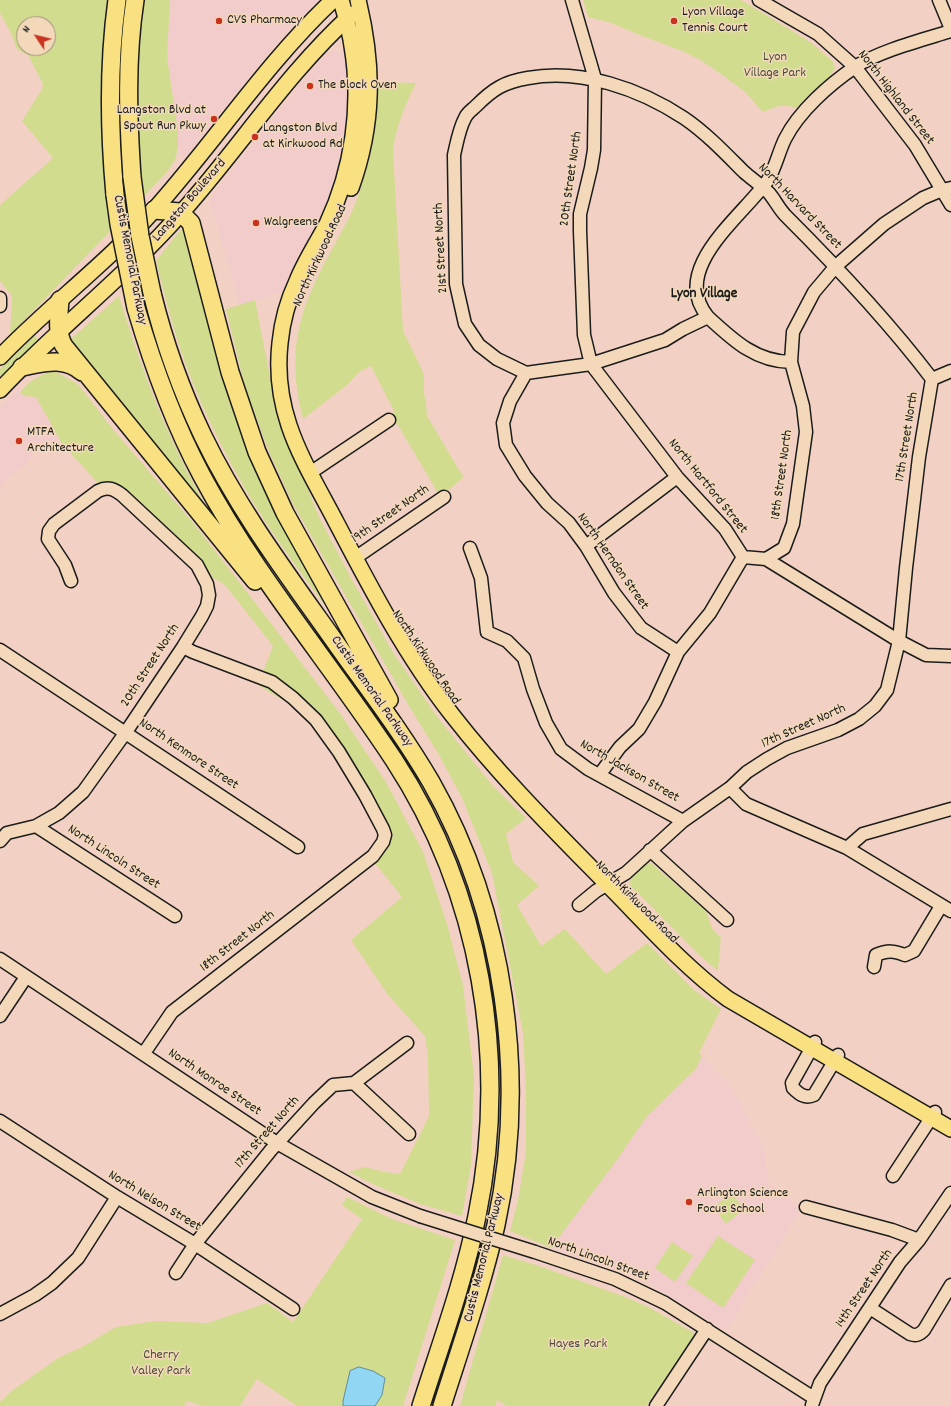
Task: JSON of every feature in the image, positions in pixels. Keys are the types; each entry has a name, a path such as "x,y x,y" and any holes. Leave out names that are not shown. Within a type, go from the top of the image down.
{"highway":[{"name":"Custis Memorial Parkway","path":"117,0 111,60 110,112 110,140 115,195 119,224 136,308 158,380 179,429 202,476 228,521 257,566 374,731 409,785 428,821 449,870 466,920 480,977 490,1058 490,1110 486,1162 481,1198 474,1230 460,1282 421,1406"},
{"name":"Custis Memorial Parkway","path":"136,0 130,55 128,108 132,177 140,236 152,293 165,341 182,388 204,438 229,484 271,550 403,737 431,783 447,814 468,863 485,912 494,949 506,1016 509,1050 510,1084 508,1150 496,1225 478,1295 442,1406"},
{"path":"154,210 175,211 182,213 192,225 232,378 248,429 266,474 284,514 366,661 416,743 431,783"},
{"path":"60,300 59,332 62,342 91,380 262,589 307,651 343,687"},
{"path":"22,367 42,363 64,362 77,367 91,380"}],"main road":[{"name":"Langston Boulevard","path":"0,357 154,210 189,169 274,61 298,34 333,0"},
{"name":"North Kirkwood Road","path":"341,0 354,53 356,113 350,154 344,181 334,208 296,281 284,319 280,344 278,372 282,404 288,428 297,449 313,471 358,556 434,676 487,746 610,882 720,984 813,1045 933,1115 951,1129"},
{"name":"Langston Boulevard","path":"0,388 131,265 182,213 302,64 362,2"},
{"name":"North Kirkwood Road","path":"313,471 291,406 287,378 287,348 298,302 313,267 348,195 360,162 364,144 369,113 369,64 362,2"},
{"name":"North Kirkwood Road","path":"933,1115 951,1121"}],"street":[{"name":"20th Street North","path":"572,0 595,79 594,150 592,168 580,214 584,335 592,364"},
{"name":"North Highland Street","path":"759,0 818,34 855,67 915,145 946,189 951,205"},
{"path":"791,362 779,362 757,355 733,340 703,311 698,299 697,278 708,253 728,224 762,188 769,178 786,138 799,118 819,96 855,67 888,51 951,30 939,0"},
{"name":"North Harvard Street","path":"466,116 490,92 511,81 546,74 595,79 614,84 650,99 684,118 709,137 768,192 783,213 836,266 910,349 932,379"},
{"name":"21st Street North","path":"466,116 458,134 454,155 456,284 465,324 479,344 497,358 526,373"},
{"name":"18th Street North","path":"766,559 784,548 793,524 806,432 803,406 791,362 793,332 814,292 836,266 884,224 923,198 946,189"},
{"path":"0,298 0,306"},
{"path":"526,373 592,364 665,340 683,329 708,317"},
{"name":"North Hartford Street","path":"592,364 676,477 725,529 743,557 766,559 899,641 926,655 951,656"},
{"name":"17th Street North","path":"579,905 596,891 626,873 683,821 730,788 747,772 787,748 838,730 859,719 875,706 887,690 899,641 919,457 932,379 951,371"},
{"name":"North Herndon Street","path":"526,373 510,401 503,423 506,445 525,476 547,503 569,523 586,546 614,593 641,628 678,652"},
{"path":"313,471 389,420"},
{"path":"586,546 676,477"},
{"name":"20th Street North","path":"2,833 36,826 59,814 83,792 126,732 183,647 207,606 209,595 207,584 197,565 122,495 110,488 98,491 54,524 49,531 48,539 65,565 71,581"},
{"name":"19th Street North","path":"358,556 444,496"},
{"name":"North Jackson Street","path":"470,548 481,578 487,632 507,641 524,658 533,689 546,723 561,749 588,768 683,821"},
{"path":"600,774 620,748 639,729 678,652 710,613 743,557"},
{"name":"18th Street North","path":"144,1053 172,1012 373,856 381,846 385,835 365,795 340,752 316,720 293,698 272,682 183,647"},
{"name":"North Kenmore Street","path":"0,650 298,847"},
{"path":"730,788 746,804 847,848 946,909 914,951 905,955 885,951 876,955 874,967"},
{"path":"847,848 863,834 951,809"},
{"name":"North Lincoln Street","path":"36,826 175,916"},
{"path":"650,850 727,920"},
{"name":"North Monroe Street","path":"0,959 144,1053 277,1143 372,1197 420,1216"},
{"path":"0,1016 26,977"},
{"path":"407,1043 354,1083 409,1134"},
{"path":"813,1045 792,1083 793,1088 804,1096 814,1096 836,1058"},
{"name":"17th Street North","path":"176,1273 195,1244 277,1143 314,1103 333,1085 354,1083"},
{"path":"893,1176 933,1115"},
{"name":"North Nelson Street","path":"0,1121 117,1197 195,1244 292,1309"},
{"name":"14th Street North","path":"813,1402 821,1382 900,1262 919,1240 951,1193"},
{"path":"2,1309 35,1295 52,1283 78,1258 117,1197"},
{"path":"806,1207 892,1230 919,1240"},
{"name":"North Lincoln Street","path":"420,1216 596,1272 665,1302 813,1402"},
{"path":"870,1308 915,1336 924,1330 951,1286"},
{"path":"656,1406 707,1329"}],"shaded area":[{"path":"170,0 318,0 293,25 265,57 183,160 178,147 178,132 167,57"},
{"path":"333,50 344,55 347,87 347,116 343,145 332,190 318,227 285,291 240,305 210,203 216,191 297,88 324,56"},
{"path":"18,390 24,396 36,397 62,444 42,448 27,460 28,463 9,476 0,490 0,408"},
{"name":"Arlington Science Focus School","path":"702,1056 735,1092 764,1149 769,1184 784,1192 800,1212 726,1330 642,1279 551,1248 616,1161 647,1116 696,1069"}],"green space":[{"path":"0,0 170,0 167,57 178,132 178,147 175,160 167,172 10,335 12,296 0,281 0,205 53,158 22,121 42,89 43,84 29,56 56,56 56,16 16,16 16,47 11,33 0,13"},
{"name":"Lyon Village Park","path":"583,0 741,0 812,43 833,62 835,68 830,76 796,108 783,106 775,107 763,112 745,92 702,61 682,51 611,23 588,17"},
{"path":"378,82 416,83 408,99 396,133 393,151 403,331 424,374 424,394 427,416 464,477 439,498 438,493 396,422 393,409 371,366 359,372 347,385 303,419 296,380 296,344 304,309 324,264 354,207 364,177 372,146 378,98"},
{"path":"183,228 189,234 207,321 228,379 326,600 323,603 276,538 254,504 209,420 182,355 156,261"},
{"path":"119,296 136,350 156,403 191,479 205,504 205,510 72,345 71,339"},
{"path":"255,300 278,418 287,444 299,470 303,473 318,515 352,580 394,654 438,718 492,785 526,818 506,834 513,862 539,886 517,905 541,946 565,929 606,974 647,943 694,990 721,1009 699,1053 702,1056 696,1069 647,1116 616,1161 551,1248 510,1231 518,1200 526,1152 526,1088 523,1033 492,873 462,798 439,755 409,706 293,504 269,452 245,387 226,309"},
{"path":"34,335 39,340 2,376 0,375 0,369"},
{"path":"52,370 78,384 111,427 194,524 233,574 339,712 386,782 423,852 447,924 463,986 474,1076 471,1165 462,1216 420,1204 349,1172 365,1167 400,1174 429,1116 428,1056 425,1036 388,995 351,940 402,897 374,862 388,845 393,836 345,752 324,721 286,687 281,699 258,685 273,646 225,585 213,578 201,561 113,488 98,483 62,444 36,397 24,396 20,392 31,381"},
{"path":"647,862 651,863 705,910 712,928 721,937 718,971 698,954 633,889 630,884 632,877"},
{"path":"728,1196 734,1197 744,1209 726,1224 718,1213 716,1205"},
{"name":"Cherry Valley Park","path":"347,1197 392,1219 455,1240 403,1406 297,1406 257,1379 240,1406 204,1406 187,1401 184,1406 0,1406 0,1402 13,1390 58,1358 84,1346 116,1327 156,1321 208,1323 267,1303 293,1322 362,1219 342,1205"},
{"path":"718,1236 755,1260 723,1308 686,1283"},
{"path":"672,1242 693,1256 675,1282 655,1268"},
{"name":"Hayes Park","path":"503,1255 539,1266 628,1298 652,1309 694,1333 695,1337 646,1406 507,1406 497,1400 495,1406 460,1406"}],"water":[{"path":"359,1367 373,1371 385,1378 382,1395 375,1406 343,1406 350,1371"}],"place":[{"name":"CVS Pharmacy","path":"219,21"},
{"name":"Lyon Village Tennis Court","path":"674,21"},
{"name":"The Block Oven","path":"310,86"},
{"name":"Langston Blvd at Spout Run Pkwy","path":"214,119"},
{"name":"Langston Blvd at Kirkwood Rd","path":"255,137"},
{"name":"Walgreens","path":"256,223"},
{"name":"MTFA Architecture","path":"19,441"},
{"name":"Arlington Science Focus School","path":"689,1202"}],"district":[{"name":"Lyon Village","path":"704,295"}]}
